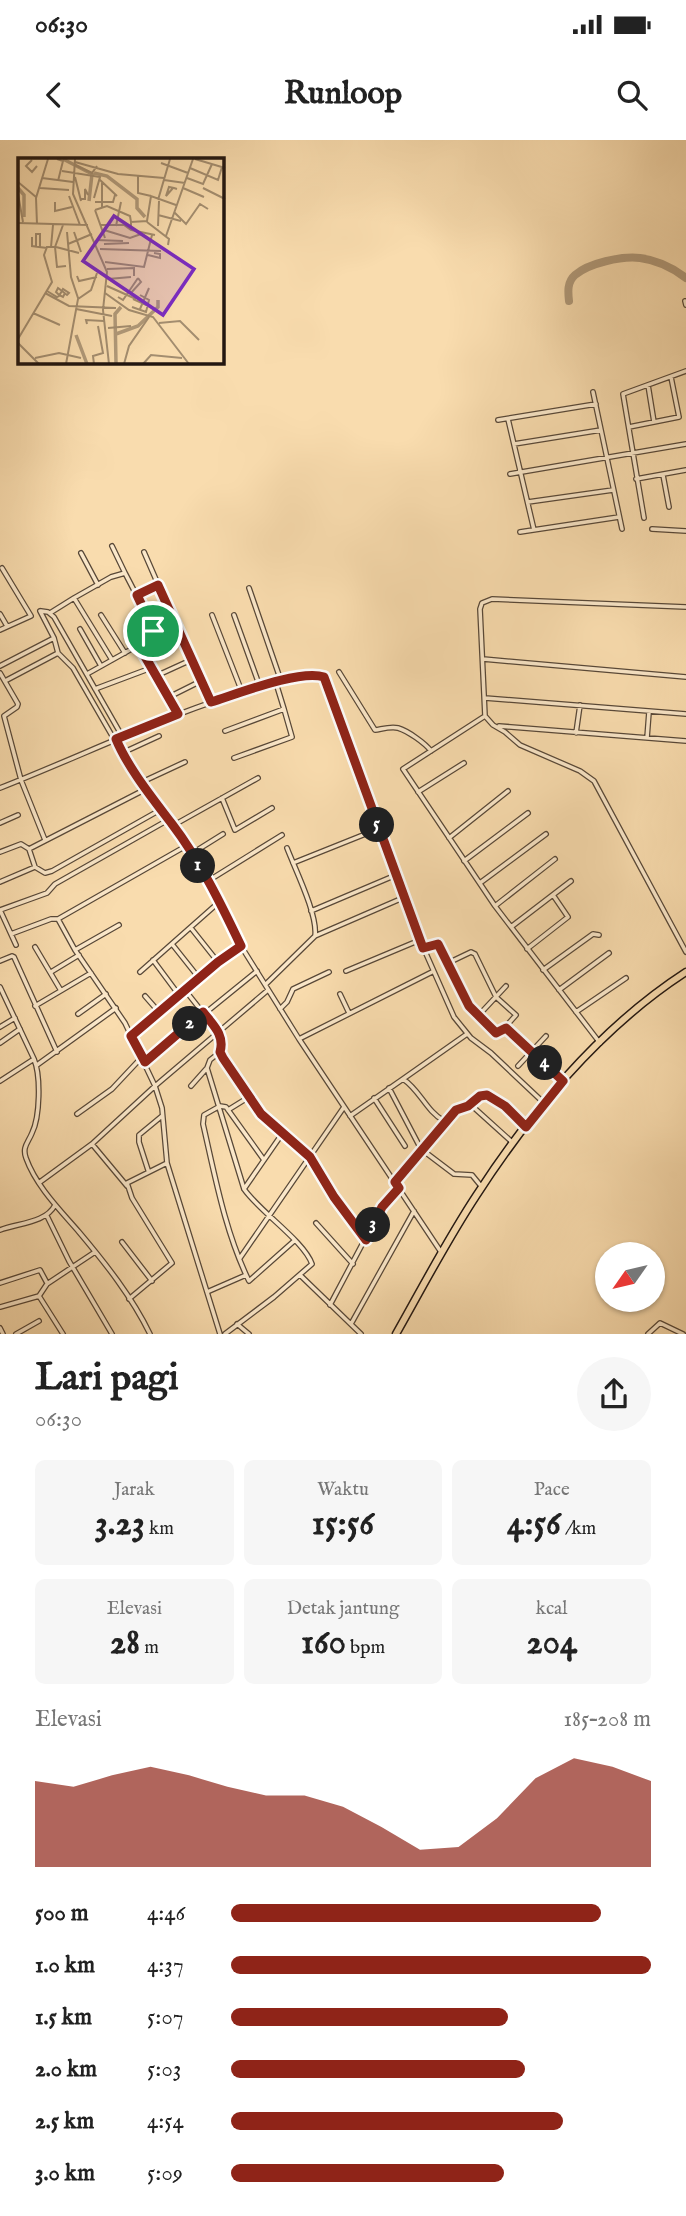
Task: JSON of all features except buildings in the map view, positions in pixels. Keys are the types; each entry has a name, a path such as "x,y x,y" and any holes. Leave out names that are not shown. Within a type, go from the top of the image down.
{"main road":[{"path":"396,1334 482,1187 544,1102 600,1044 653,995 686,972"}],"street":[{"path":"644,518 622,394 686,371"},
{"path":"628,427 679,417 671,377"},
{"path":"648,385 654,422"},
{"path":"593,392 622,529"},
{"path":"498,420 596,404"},
{"path":"508,419 534,530"},
{"path":"514,444 601,430"},
{"path":"510,474 686,444"},
{"path":"636,479 686,470"},
{"path":"663,474 669,507"},
{"path":"528,502 613,490"},
{"path":"520,532 619,517"},
{"path":"652,529 686,531"},
{"path":"112,546 153,626 150,639 155,648"},
{"path":"144,552 211,702"},
{"path":"81,553 98,585"},
{"path":"0,630 31,615 2,568"},
{"path":"125,573 98,585 50,613 40,611 54,638 58,653 73,668 122,753 160,810 174,825 268,990 442,1254"},
{"path":"137,595 158,585"},
{"path":"234,758 292,737 249,588"},
{"path":"74,598 112,660"},
{"path":"686,607 492,599 482,603 480,609 485,716 493,725 530,750 580,771 594,781 686,951"},
{"path":"50,613 122,736"},
{"path":"0,614 8,626"},
{"path":"101,615 125,653"},
{"path":"212,615 242,692"},
{"path":"234,615 260,687"},
{"path":"80,629 101,666"},
{"path":"143,653 180,636"},
{"path":"0,666 54,638"},
{"path":"87,674 137,646 178,714"},
{"path":"5,681 58,653"},
{"path":"483,659 686,677"},
{"path":"156,676 191,660"},
{"path":"95,689 152,668"},
{"path":"339,672 375,730 399,729 425,742 431,751"},
{"path":"0,673 18,704 4,716 21,780 45,840"},
{"path":"0,788 122,736 211,702 305,676 324,677 432,972 454,1017 467,1034 544,1102"},
{"path":"168,697 201,681"},
{"path":"485,698 686,714"},
{"path":"576,733 580,705"},
{"path":"225,731 284,709"},
{"path":"647,738 649,712"},
{"path":"485,716 403,769 495,906 600,1044"},
{"path":"493,725 686,741"},
{"path":"122,753 159,736"},
{"path":"142,782 185,762"},
{"path":"418,792 464,763"},
{"path":"174,825 258,778"},
{"path":"29,849 146,789"},
{"path":"449,838 508,791"},
{"path":"222,798 235,830 272,808"},
{"path":"0,852 21,844 29,849 36,867 45,873 160,810"},
{"path":"464,861 528,813"},
{"path":"0,823 18,815"},
{"path":"16,945 0,910 47,893 55,884 168,820"},
{"path":"293,863 378,829"},
{"path":"191,854 223,834"},
{"path":"480,883 546,834"},
{"path":"208,881 282,835"},
{"path":"11,934 51,919 58,919 186,846"},
{"path":"287,848 311,911 316,928 315,936"},
{"path":"495,906 555,859"},
{"path":"0,882 36,867"},
{"path":"311,911 396,875"},
{"path":"511,928 571,881"},
{"path":"527,949 568,917 553,895"},
{"path":"266,984 315,936 405,897"},
{"path":"139,972 218,903"},
{"path":"58,919 75,950 116,1008 155,1086 162,1116 167,1163 207,1292 223,1334 300,1275 312,1261 244,1189 207,1069"},
{"path":"75,950 119,925"},
{"path":"191,928 218,962"},
{"path":"543,970 593,934 599,935"},
{"path":"346,971 420,940"},
{"path":"423,948 436,943 469,1006 496,1033 506,1028 516,1015 496,997 473,952 448,963"},
{"path":"172,944 199,978"},
{"path":"131,1036 218,962 241,946"},
{"path":"35,947 63,992 91,973"},
{"path":"559,990 609,953"},
{"path":"50,973 79,955"},
{"path":"0,961 14,957 57,1052"},
{"path":"153,960 179,995"},
{"path":"78,1114 112,1089 143,1059 257,971"},
{"path":"280,1009 293,989 329,972"},
{"path":"299,1039 432,972"},
{"path":"576,1012 626,978"},
{"path":"478,1016 506,986"},
{"path":"0,987 37,1065 39,1077 36,1119 24,1152 30,1168 55,1205 96,1252 130,1299 150,1334"},
{"path":"35,1006 60,989"},
{"path":"185,990 218,1032 223,1043 220,1052 210,1060 207,1069 191,1086"},
{"path":"40,1182 92,1144 155,1086 268,990"},
{"path":"78,1014 106,994"},
{"path":"340,994 349,1013"},
{"path":"145,996 159,1012"},
{"path":"37,1065 116,1008"},
{"path":"0,1027 15,1018"},
{"path":"506,1028 563,1081"},
{"path":"0,1043 20,1029"},
{"path":"350,1116 467,1034"},
{"path":"518,1066 546,1036"},
{"path":"220,1052 261,1114 310,1157 334,1197 366,1240"},
{"path":"0,1081 34,1059"},
{"path":"403,1079 412,1085 428,1109 444,1121"},
{"path":"388,1088 421,1149 454,1174 472,1175 482,1187"},
{"path":"395,1182 444,1121 456,1110 471,1104 480,1096 491,1096 526,1127"},
{"path":"228,1110 249,1097"},
{"path":"374,1098 405,1146"},
{"path":"471,1104 514,1143"},
{"path":"264,1160 223,1106 204,1115 203,1124 239,1259 249,1281 294,1241"},
{"path":"239,1259 344,1107"},
{"path":"148,1170 139,1135 162,1116"},
{"path":"244,1189 282,1133"},
{"path":"92,1144 127,1186 172,1263 130,1299"},
{"path":"127,1186 148,1170 167,1163"},
{"path":"330,1305 382,1207 399,1188"},
{"path":"0,1230 47,1216 55,1205"},
{"path":"351,1324 414,1211"},
{"path":"47,1216 72,1266 113,1334"},
{"path":"316,1223 353,1265"},
{"path":"122,1242 152,1280"},
{"path":"0,1307 39,1296 47,1283 96,1252"},
{"path":"0,1283 40,1270 47,1283"},
{"path":"207,1292 246,1275"},
{"path":"300,1275 361,1334"},
{"path":"39,1296 63,1334"},
{"path":"16,1334 39,1321"},
{"path":"648,1334 660,1323 681,1334"},
{"path":"237,1324 249,1334"},
{"path":"0,1329 3,1334"}],"waterway":[{"path":"569,301 569,284 575,275 588,267 615,259 640,258 652,261 686,278"}],"route":[{"path":"158,585 211,702 295,677 324,677 341,730 423,948 438,944 470,1009 496,1033 506,1028 563,1081 526,1127 505,1106 487,1095 480,1096 468,1106 456,1110 395,1182 399,1188 382,1207 366,1240 334,1197 310,1157 261,1114 223,1058 220,1052 223,1043 221,1038 203,1012 145,1062 131,1036 218,962 241,946 208,881 174,825 153,800 116,739 178,714 143,653 155,648 150,639 153,631 137,595 158,585"}]}
